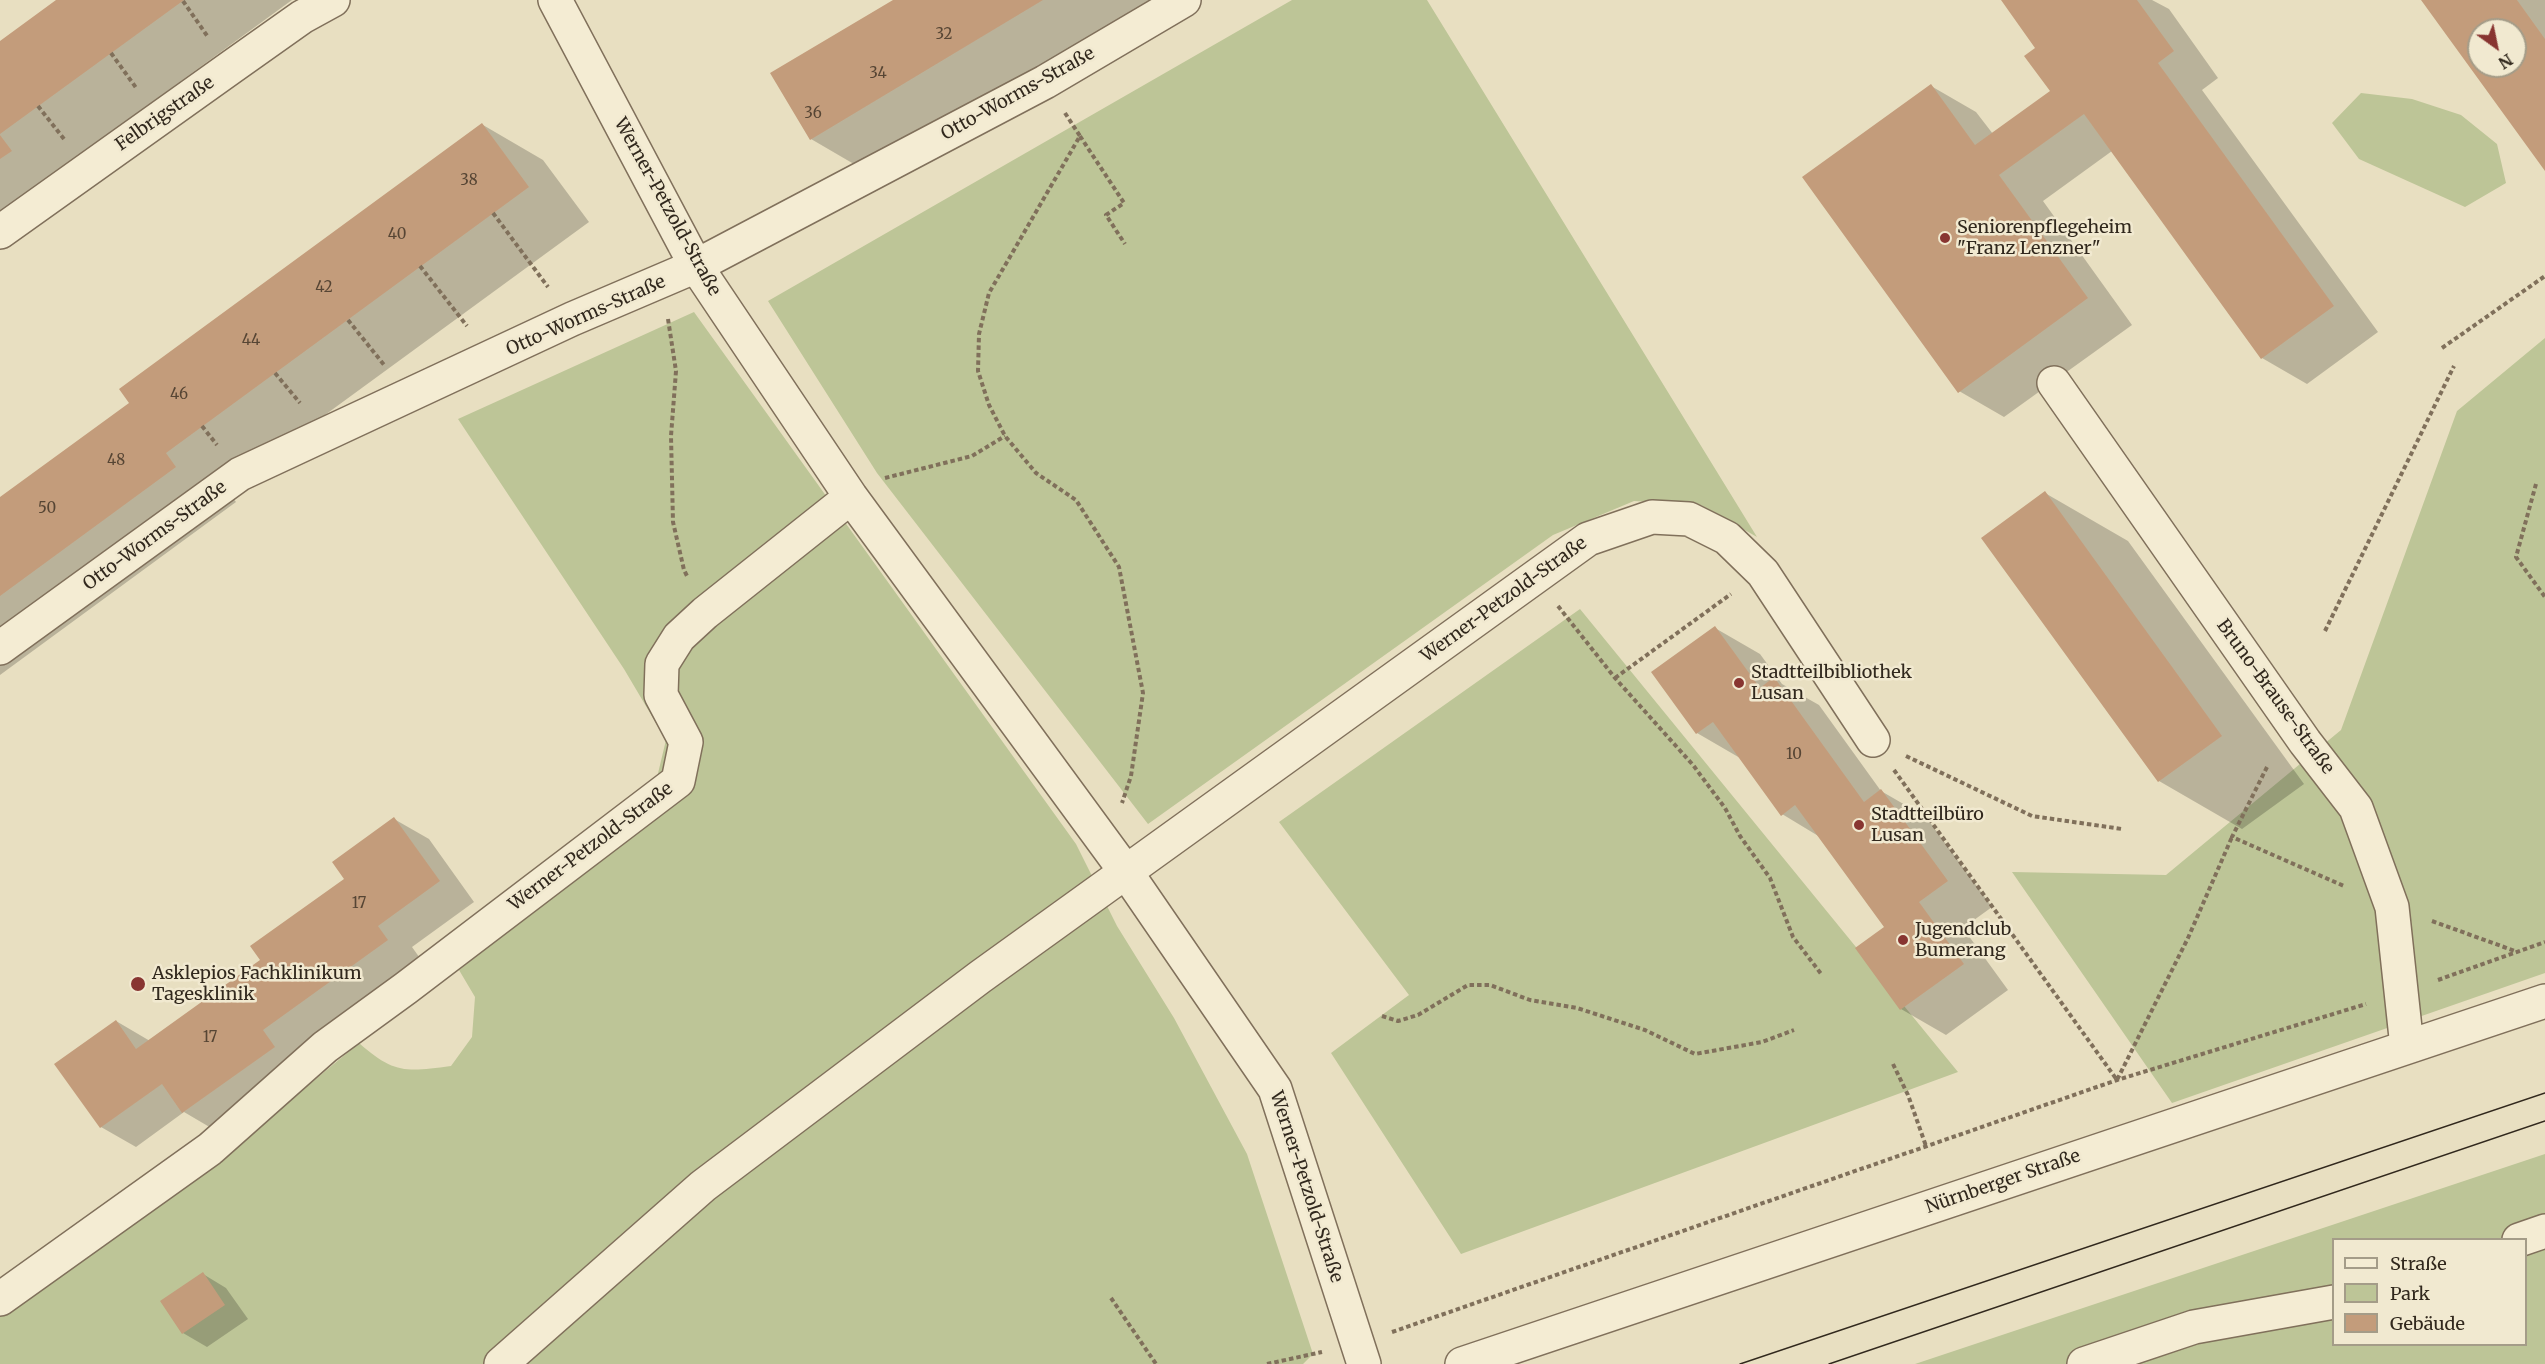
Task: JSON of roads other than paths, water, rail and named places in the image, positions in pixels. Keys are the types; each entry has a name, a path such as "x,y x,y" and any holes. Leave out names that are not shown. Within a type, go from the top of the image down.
{"street":[{"name":"Felbrigstraße","path":"0,232 302,17 333,0"},
{"name":"Werner-Petzold-Straße","path":"555,0 696,266 851,497 1117,859 1275,1089 1361,1354"},
{"name":"Otto-Worms-Straße","path":"0,648 240,474 572,319 662,283 696,266 1045,82 1184,0"},
{"name":"Bruno-Brause-Straße","path":"2054,383 2305,741 2356,808 2392,907 2407,1047"},
{"name":"Werner-Petzold-Straße","path":"0,1299 210,1149 326,1047 678,781 686,742 661,695 662,664 679,637 705,613 851,497"},
{"name":"Werner-Petzold-Straße","path":"501,1364 703,1186 980,977 1117,859 1535,578 1588,538 1652,517 1689,519 1727,538 1763,573 1873,740"},
{"name":"Nürnberger Straße","path":"1462,1364 2545,1001"},
{"path":"2522,1238 2545,1231"},
{"path":"2084,1364 2194,1327 2332,1302"}],"tram line":[{"path":"1740,1364 2545,1093"},
{"path":"1829,1364 2545,1121"}],"place":[{"name":"Seniorenpflegeheim \"Franz Lenzner\"","path":"1945,238"},
{"name":"Stadtteilbibliothek Lusan","path":"1739,683"},
{"name":"Stadtteilbüro Lusan","path":"1859,825"},
{"name":"Jugendclub Bumerang","path":"1903,940"},
{"name":"Asklepios Fachklinikum Tagesklinik","path":"138,984"}]}
